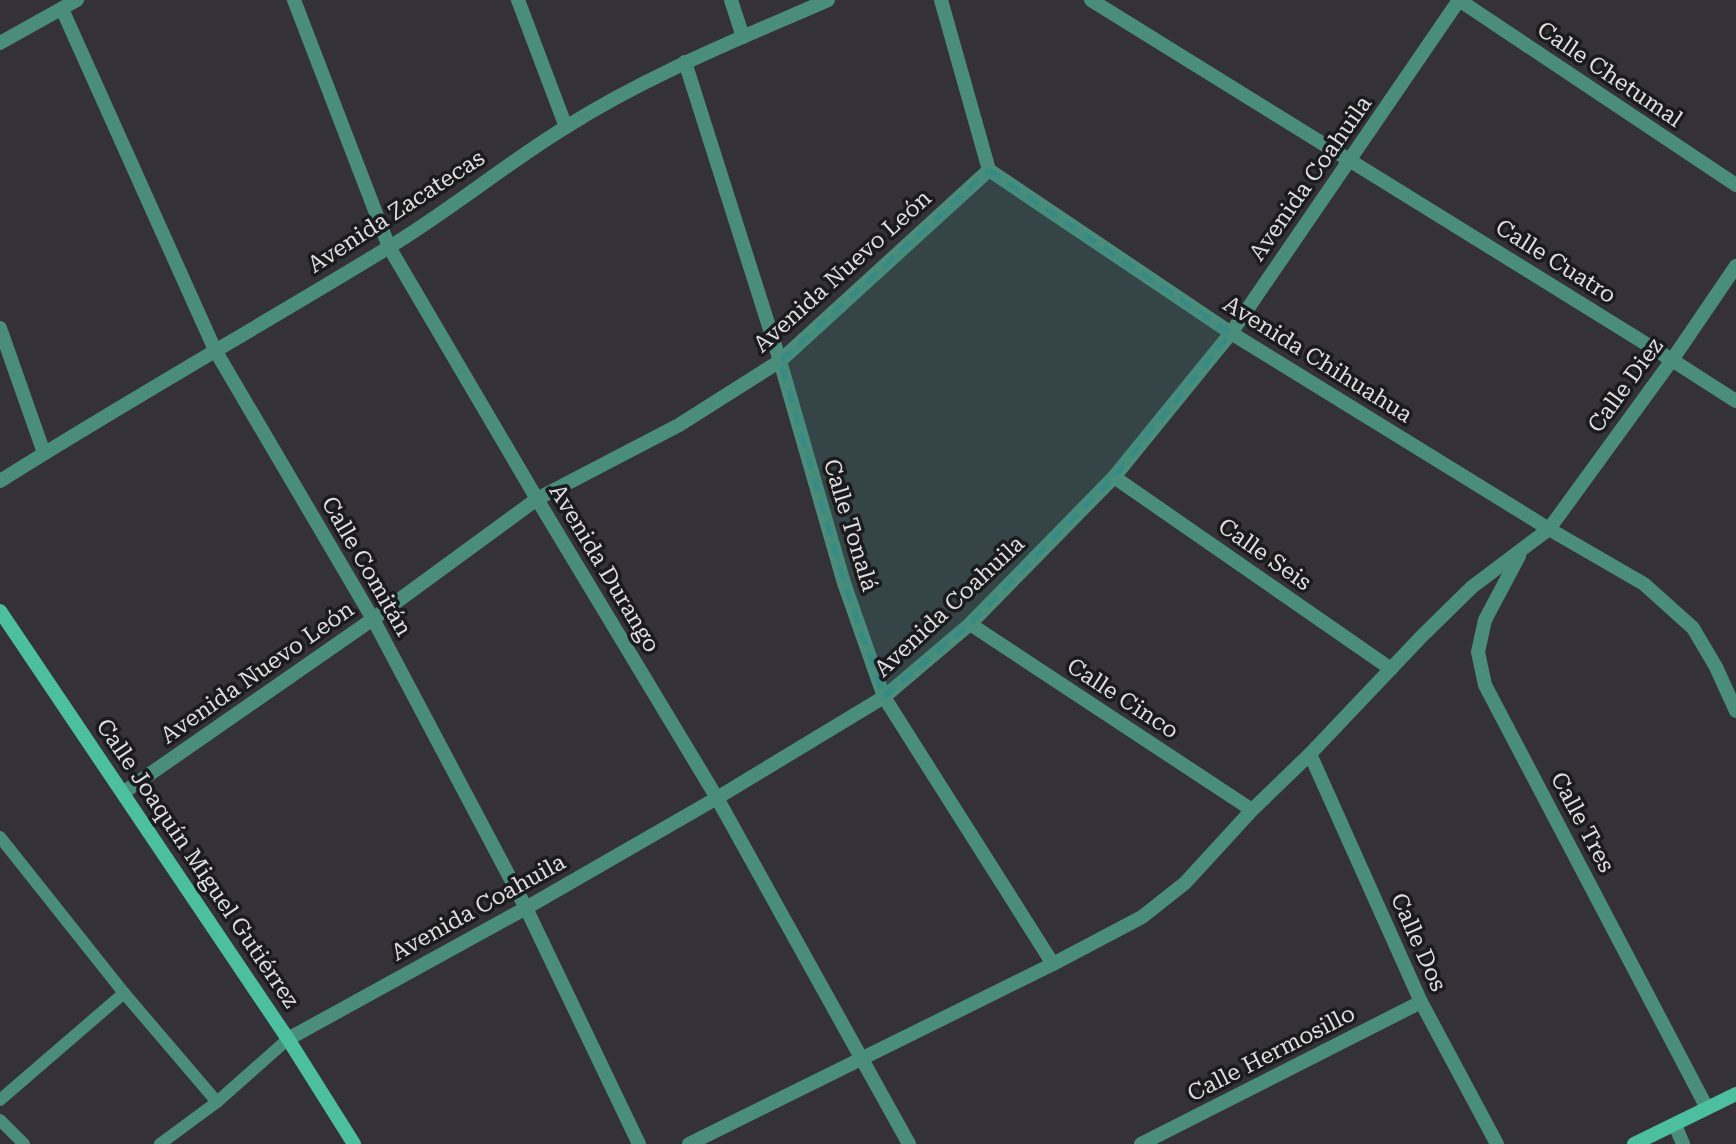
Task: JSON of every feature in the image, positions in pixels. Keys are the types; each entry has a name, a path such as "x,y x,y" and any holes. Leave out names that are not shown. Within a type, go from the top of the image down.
{"main road":[{"name":"Calle Joaquín Miguel Gutiérrez","path":"0,611 124,792 288,1039 354,1144"},
{"path":"1634,1144 1736,1094"}],"street":[{"path":"0,43 77,0"},
{"name":"Avenida Durango","path":"294,0 389,247 717,798 909,1144"},
{"path":"518,0 566,127"},
{"path":"731,0 743,37"},
{"name":"Avenida Zacatecas","path":"0,481 389,247 566,127 685,62 828,0"},
{"path":"940,0 989,170"},
{"name":"Calle Cuatro","path":"1091,0 1736,401"},
{"name":"Avenida Coahuila","path":"288,1039 526,908 717,798 884,697 970,624 1114,477 1231,333 1459,0"},
{"name":"Calle Chetumal","path":"1459,0 1736,185"},
{"name":"Calle Comitán","path":"62,9 215,350 373,619 526,908 639,1144"},
{"name":"Calle Tonalá","path":"685,62 780,361 844,583 884,697 1054,964"},
{"name":"Avenida Chihuahua","path":"989,170 1231,333 1549,529 1644,583 1693,628 1716,667 1736,711"},
{"name":"Avenida Nuevo León","path":"124,792 373,619 537,499 679,425 780,361 989,170"},
{"name":"Calle Diez","path":"688,1144 1054,964 1142,917 1185,883 1251,810 1310,754 1472,587 1549,529 1672,360 1736,265"},
{"path":"0,328 44,453"},
{"name":"Calle Seis","path":"1114,477 1391,669"},
{"name":"Calle Tres","path":"1522,551 1485,620 1478,652 1485,685 1707,1108"},
{"name":"Calle Cinco","path":"970,624 1251,810"},
{"name":"Calle Dos","path":"1310,754 1421,1002 1497,1144"},
{"name":"Calle Hermosillo","path":"1141,1144 1421,1002"},
{"path":"1675,1125 1683,1144"}],"lane":[{"path":"0,837 124,993 217,1102"},
{"path":"0,1100 124,993"},
{"path":"160,1144 217,1102 288,1039"},
{"path":"0,1119 24,1144"}],"highlighted area":[{"path":"989,170 1231,333 1114,477 970,624 884,697 844,583 780,361"}]}
